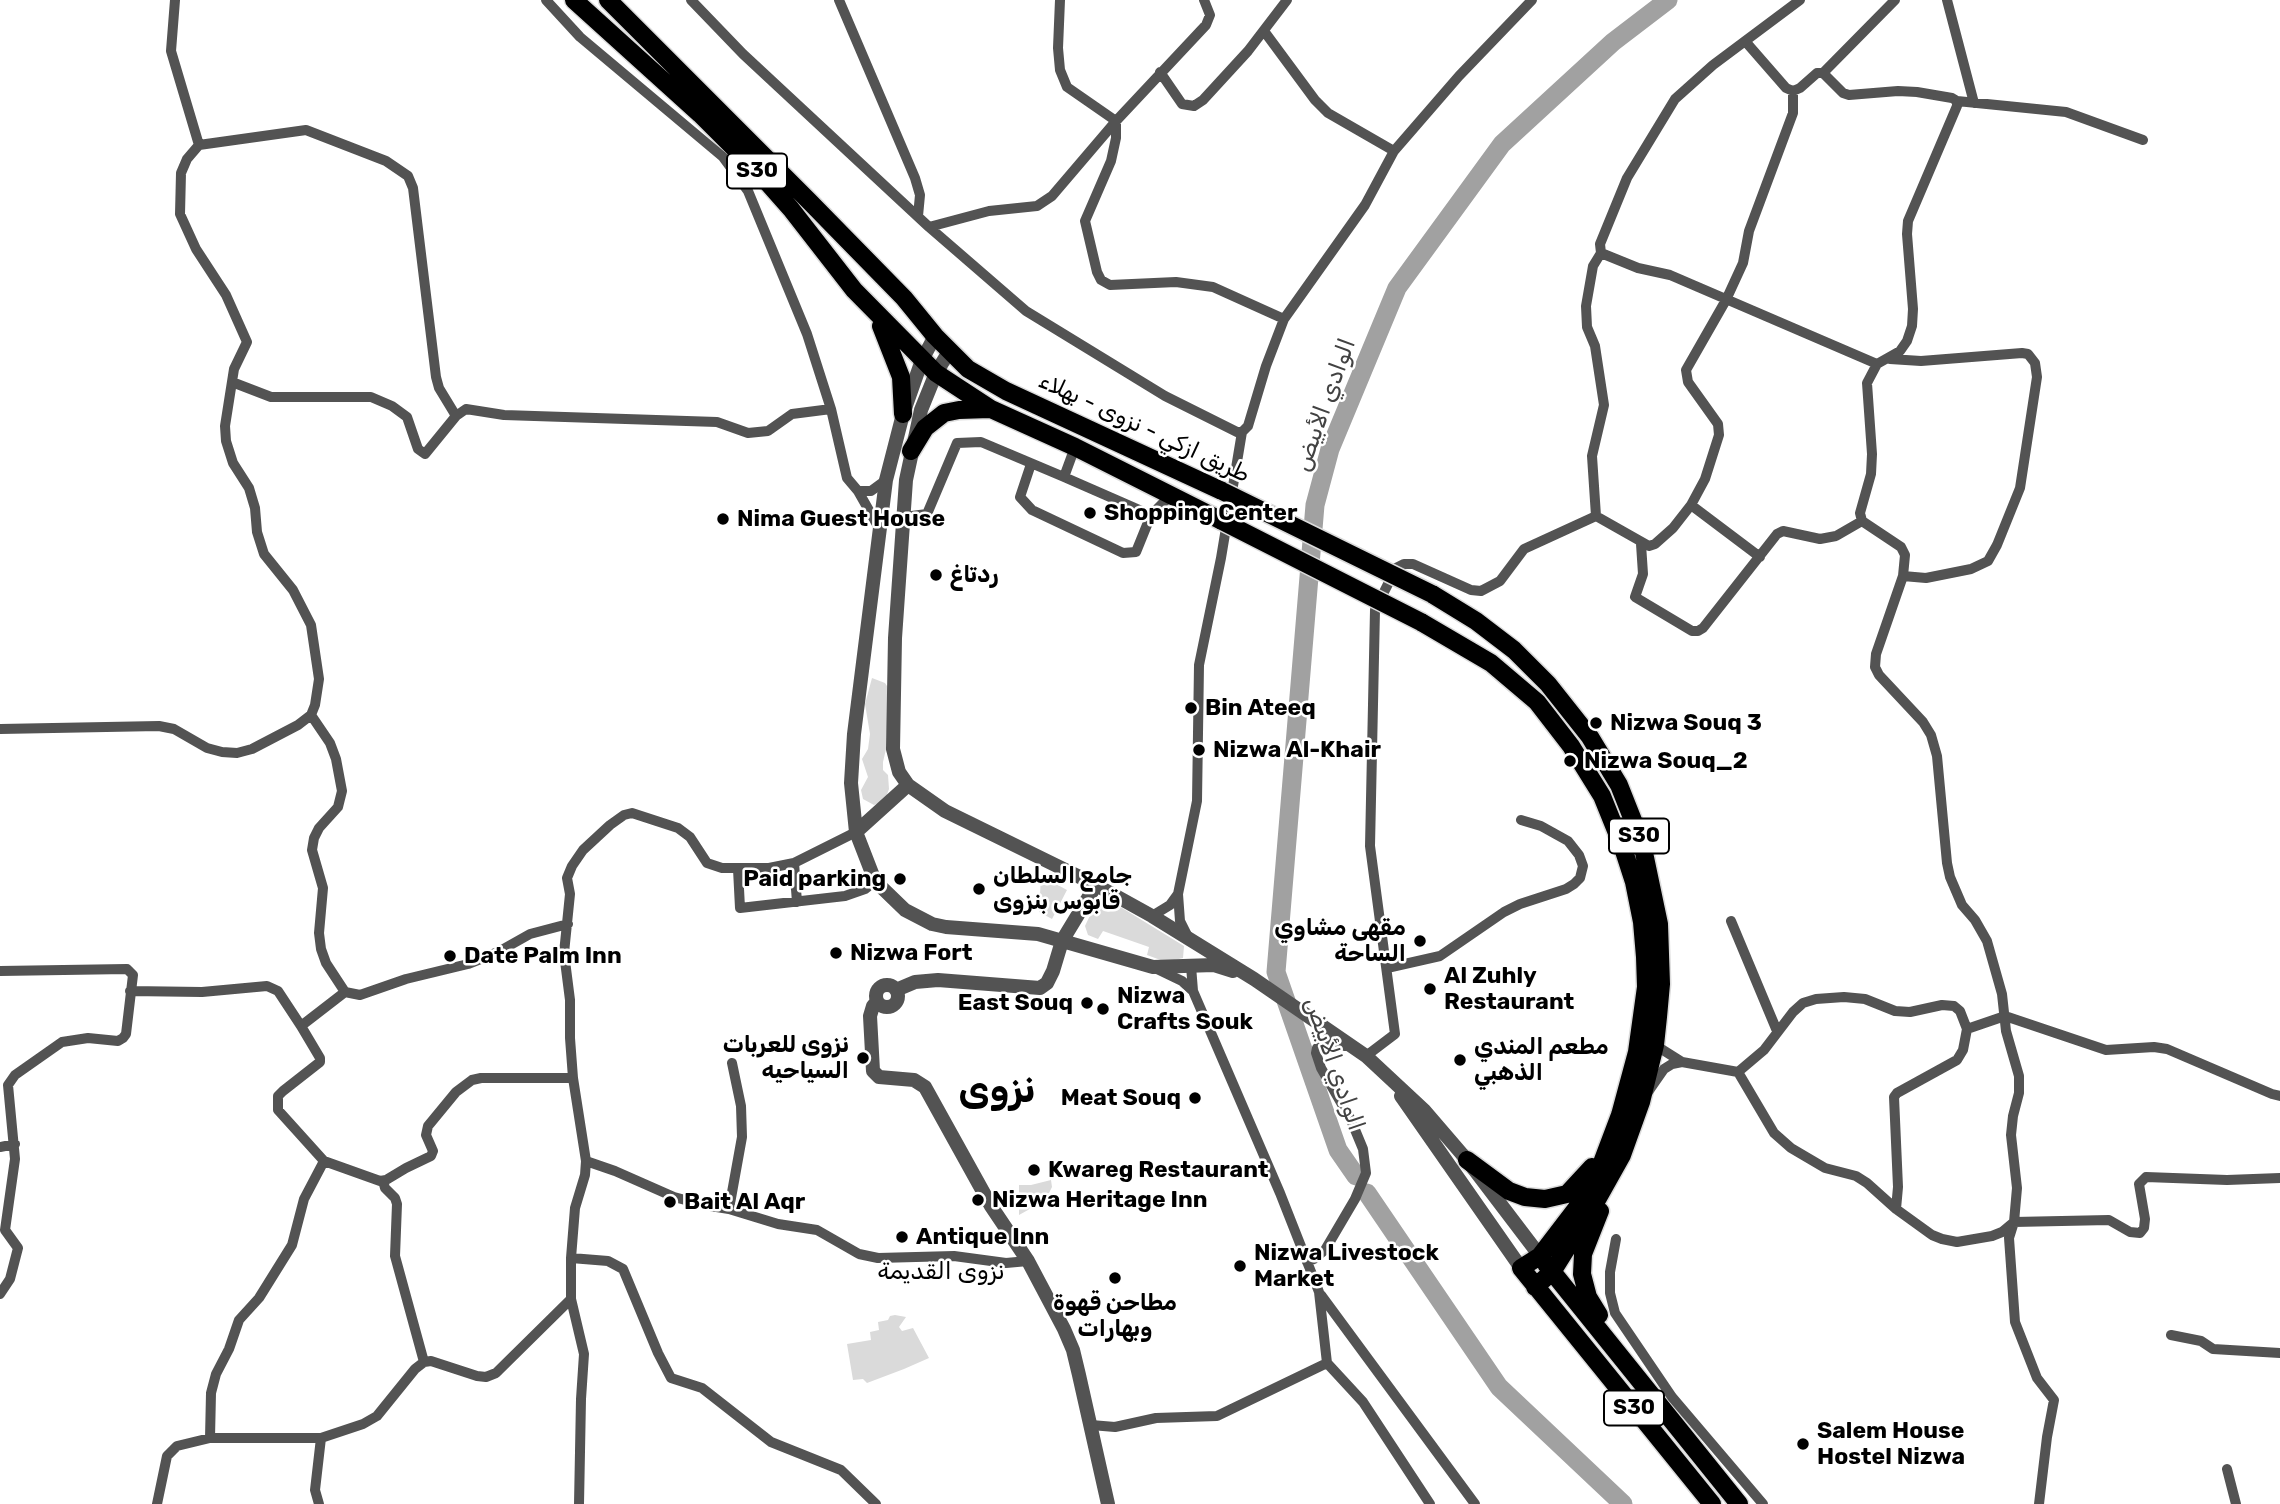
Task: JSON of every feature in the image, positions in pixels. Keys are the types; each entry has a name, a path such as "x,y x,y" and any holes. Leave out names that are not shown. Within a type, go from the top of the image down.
{"main road":[{"name":"طريق ازكي - نزوى - بهلاء","path":"574,0 700,114 760,174 873,310 936,373 991,409 1075,447 1222,521 1420,622 1491,663 1537,702 1571,746 1602,796 1634,882 1642,922 1646,987 1637,1052 1620,1115 1600,1168 1579,1205 1540,1256 1521,1268"},
{"name":"طريق ازكي - نزوى - بهلاء","path":"608,0 904,298 935,336 975,373 1006,391 1222,491 1432,594 1476,621 1514,650 1548,684 1590,737 1619,785 1642,842 1659,924 1661,984 1655,1045 1641,1102 1622,1155 1552,1272 1535,1287"},
{"path":"873,310 901,377 903,414"},
{"path":"911,451 925,428 944,413 991,409"},
{"path":"1466,1160 1509,1191 1525,1197 1545,1199 1567,1194 1581,1181 1598,1158 1620,1115"},
{"path":"1622,1155 1583,1254 1582,1274 1588,1297 1629,1364"},
{"name":"S30","path":"1540,1256 1739,1504"},
{"name":"S30","path":"1521,1268 1713,1504"}],"street":[{"path":"175,0 171,51 199,145"},
{"path":"546,0 580,37 723,157 748,191 807,334 831,409 847,478 880,528"},
{"path":"691,0 743,54 929,227 1038,320 1164,396 1232,431 1242,432"},
{"path":"839,0 915,178 920,195 918,216"},
{"path":"1060,0 1058,48 1060,70 1067,87 1116,121"},
{"path":"929,227 989,211 1037,206 1052,197 1116,121 1206,25 1210,15 1204,0"},
{"path":"1160,72 1182,104 1194,106 1203,100 1264,31 1287,0"},
{"path":"1475,1504 1319,1292 1280,1193 1193,991 1193,950 1180,922 1178,894 1197,802 1199,665 1221,558 1242,432 1248,426 1283,319 1365,205 1395,151 1459,76 1532,0"},
{"path":"1596,516 1592,456 1604,405 1595,346 1587,327 1586,306 1593,266 1601,253 1600,244 1627,178 1675,99 1713,65 1800,0"},
{"path":"1823,73 1895,0"},
{"path":"1947,0 1974,103"},
{"path":"1264,31 1315,100 1328,113 1395,151"},
{"path":"1745,41 1786,88 1793,91 1817,73 1823,73 1843,93 1849,95 1917,92 1957,101 2066,112 2143,140"},
{"path":"1596,516 1641,544 1655,544 1668,535 1691,505 1705,479 1719,435 1718,424 1688,382 1686,370 1726,300 1743,262 1749,231 1789,127 1793,113 1793,91"},
{"path":"1957,101 1908,221 1912,326 1900,351 1877,364 1867,383 1871,474 1860,513 1862,521 1901,547 1905,555 1903,576 1875,667 1931,735 1937,756 1950,877 1962,905 1975,920 1987,941 2002,993 2007,1038 2019,1076 2019,1093 2011,1135 2017,1178 2014,1222 2010,1238 2015,1322 2037,1378 2054,1400 2039,1504"},
{"path":"1116,121 1116,138 1111,161 1085,221 1101,280 1110,285 1176,282 1213,287 1283,319"},
{"path":"0,729 159,726 174,729 222,752 237,752 252,749 298,725 311,715 319,679 311,625 293,590 264,554 249,488 233,463 225,426 234,369 247,342 226,295 196,249 180,214 181,173 187,159 199,145 306,130 386,161 408,176 413,188 436,377 439,388 456,416"},
{"path":"1601,253 1638,268 1670,275 1877,364"},
{"path":"935,336 922,360 903,414 886,480 851,774 856,832 875,881 905,910 923,921 946,927 1038,934 1153,967 1182,981 1193,991"},
{"path":"950,350 936,373 921,410 911,451 904,517 895,638 893,749 900,772 908,785 945,811 1096,885 1188,937 1366,1056 1424,1110 1540,1256"},
{"path":"1890,359 1922,361 2022,353 2028,354 2035,363 2037,377 2020,488 1988,561 1971,569 1926,578 1903,576"},
{"path":"232,382 271,397 371,397 392,406 407,417 418,449 425,454 456,416 466,409 504,415 717,422 748,433 768,431 792,414 831,409"},
{"path":"904,517 927,514 957,443 981,442 1151,515"},
{"path":"1064,477 1075,447"},
{"path":"1031,464 1020,497 1031,510 1123,553 1136,552 1151,515 1170,496"},
{"path":"858,491 871,491 886,480"},
{"path":"1691,505 1760,557"},
{"path":"1366,1056 1395,1034 1370,846 1375,610 1396,568 1404,564 1413,564 1471,590 1481,591 1500,581 1524,549 1596,516"},
{"path":"1641,544 1643,574 1636,597 1692,631 1703,628 1777,534 1783,531 1820,538 1836,537 1862,521"},
{"path":"311,715 330,743 342,792 338,807 319,828 312,850 323,888 319,933 321,949 326,963 345,992 359,995 406,979 468,964 498,952 530,934 568,924"},
{"path":"579,1504 580,1399 584,1354 571,1299 571,1258 575,1208 585,1175 586,1161 573,1077 569,1038 570,1000 564,953 570,894 567,878 572,866 583,850 624,815 639,814 678,828 690,837 707,863 722,868 769,867 794,863 856,832 908,785"},
{"path":"1387,968 1440,956 1504,912 1574,884 1580,877 1583,866 1579,855 1568,841 1541,826 1521,820"},
{"path":"794,863 797,902"},
{"path":"738,869 740,908 845,896 865,889 875,881"},
{"path":"1096,885 1062,941 1053,971 1040,988 938,980 915,982 896,990 898,1000 893,1005 883,1006 877,1002 870,1016 873,1071 879,1077 914,1080 925,1087 991,1206 1028,1261 1073,1350 1108,1504"},
{"path":"1152,916 1170,905 1178,894"},
{"path":"1731,921 1777,1031"},
{"path":"1153,967 1225,968 1254,979"},
{"path":"0,971 128,969 133,975 126,1034 123,1038 118,1041 88,1038 62,1042 11,1079 8,1085 15,1158 5,1230 18,1248 10,1279 0,1294"},
{"path":"130,991 212,992 267,986 278,991 320,1062 283,1091 276,1104 278,1110 324,1161 383,1181 430,1156 433,1151 426,1135 428,1126 456,1092 472,1080 573,1077"},
{"path":"301,1026 345,992"},
{"path":"1738,1072 1764,1050 1793,1012 1803,1003 1816,999 1865,999 1895,1011 1910,1012 1942,1005 1954,1006 1960,1011 1967,1028 1963,1050 1957,1060 1894,1097 1898,1187 1896,1209"},
{"path":"1967,1028 2004,1016 2106,1050 2154,1047 2167,1049 2280,1096"},
{"path":"1307,1262 1325,1250 1355,1199 1366,1173 1363,1149 1351,1120 1321,1068 1317,1048 1329,1040 1366,1056"},
{"path":"1655,1045 1682,1062"},
{"path":"1641,1102 1664,1069 1672,1063 1682,1062 1738,1072 1774,1133 1791,1148 1825,1168 1856,1176 1932,1235 1957,1242 1992,1237 2014,1222 2109,1220 2135,1234 2140,1233 2144,1228 2145,1211 2139,1184 2146,1177 2227,1180 2280,1178"},
{"path":"729,1209 743,1137 741,1106 732,1063"},
{"path":"1385,1072 1443,1160 1521,1268"},
{"path":"0,1147 15,1144"},
{"path":"210,1438 211,1393 216,1374 229,1349 239,1320 264,1291 292,1245 304,1199 324,1161"},
{"path":"586,1161 674,1197 729,1209 778,1224 817,1230 859,1254 878,1258 954,1256 1006,1263 1028,1261"},
{"path":"383,1181 397,1204 395,1256 424,1362"},
{"path":"1616,1239 1610,1272 1610,1293 1615,1313 1672,1397 1763,1504"},
{"path":"571,1258 608,1261 623,1269 658,1353 671,1377 702,1388 771,1442 841,1470 876,1504"},
{"path":"1319,1292 1327,1363 1363,1402 1430,1504"},
{"path":"158,1504 167,1456 177,1446 210,1438 321,1438 363,1424 377,1416 415,1369 424,1362 431,1361 477,1376 486,1377 496,1373 571,1299"},
{"path":"2171,1335 2201,1341 2213,1349 2280,1353"},
{"path":"1091,1425 1115,1427 1156,1418 1217,1416 1327,1363"},
{"path":"319,1504 315,1490 321,1438"},
{"path":"2227,1469 2236,1504"}],"shaded area":[{"path":"872,678 885,683 889,689 883,770 888,775 889,789 885,800 874,805 863,799 861,790 868,777 862,759 868,749 870,734 865,704"},
{"path":"1041,876 1067,890 1052,919 1039,912"},
{"path":"1103,901 1114,903 1184,946 1183,958 1166,962 1147,955 1149,947 1103,931 1098,939 1088,935 1085,926 1094,907"},
{"path":"1051,1180 1049,1193 1042,1195 1028,1210 1019,1215 1019,1185"},
{"path":"895,1315 906,1317 899,1327 902,1331 913,1328 929,1358 867,1383 863,1379 853,1380 847,1344 871,1340 870,1332 879,1330 878,1322"}],"waterway":[{"name":"الوادي الأبيض","path":"1356,1176 1338,1150 1276,972 1315,505 1330,449 1397,288 1502,144 1613,42 1668,0"},
{"name":"الوادي الأبيض","path":"1367,1193 1499,1387 1623,1504"}],"place":[{"name":"Shopping Center","path":"1090,513"},
{"name":"Nima Guest House","path":"723,519"},
{"name":"ردتاغ","path":"936,575"},
{"name":"Bin Ateeq","path":"1191,708"},
{"name":"Nizwa Souq 3","path":"1596,723"},
{"name":"Nizwa Al-Khair","path":"1199,750"},
{"name":"Nizwa Souq_2","path":"1570,761"},
{"name":"Paid parking","path":"900,879"},
{"name":"جامع السلطان قابوس بنزوى","path":"979,889"},
{"name":"مقهى مشاوي الساحة","path":"1420,941"},
{"name":"Nizwa Fort","path":"836,953"},
{"name":"Date Palm Inn","path":"450,956"},
{"name":"Al Zuhly Restaurant","path":"1430,989"},
{"name":"East Souq","path":"1087,1003"},
{"name":"Nizwa Crafts Souk","path":"1103,1009"},
{"name":"نزوى للعربات السياحيه","path":"863,1058"},
{"name":"مطعم المندي الذهبي","path":"1460,1060"},
{"name":"Meat Souq","path":"1195,1098"},
{"name":"Kwareg Restaurant","path":"1034,1170"},
{"name":"Nizwa Heritage Inn","path":"978,1200"},
{"name":"Bait Al Aqr","path":"670,1202"},
{"name":"Antique Inn","path":"902,1237"},
{"name":"Nizwa Livestock Market","path":"1240,1266"},
{"name":"مطاحن قهوة وبهارات","path":"1115,1278"},
{"name":"Salem House Hostel Nizwa","path":"1803,1444"}],"district":[{"name":"نزوى","path":"997,1091"},
{"name":"نزوى القديمة","path":"941,1272"}]}
